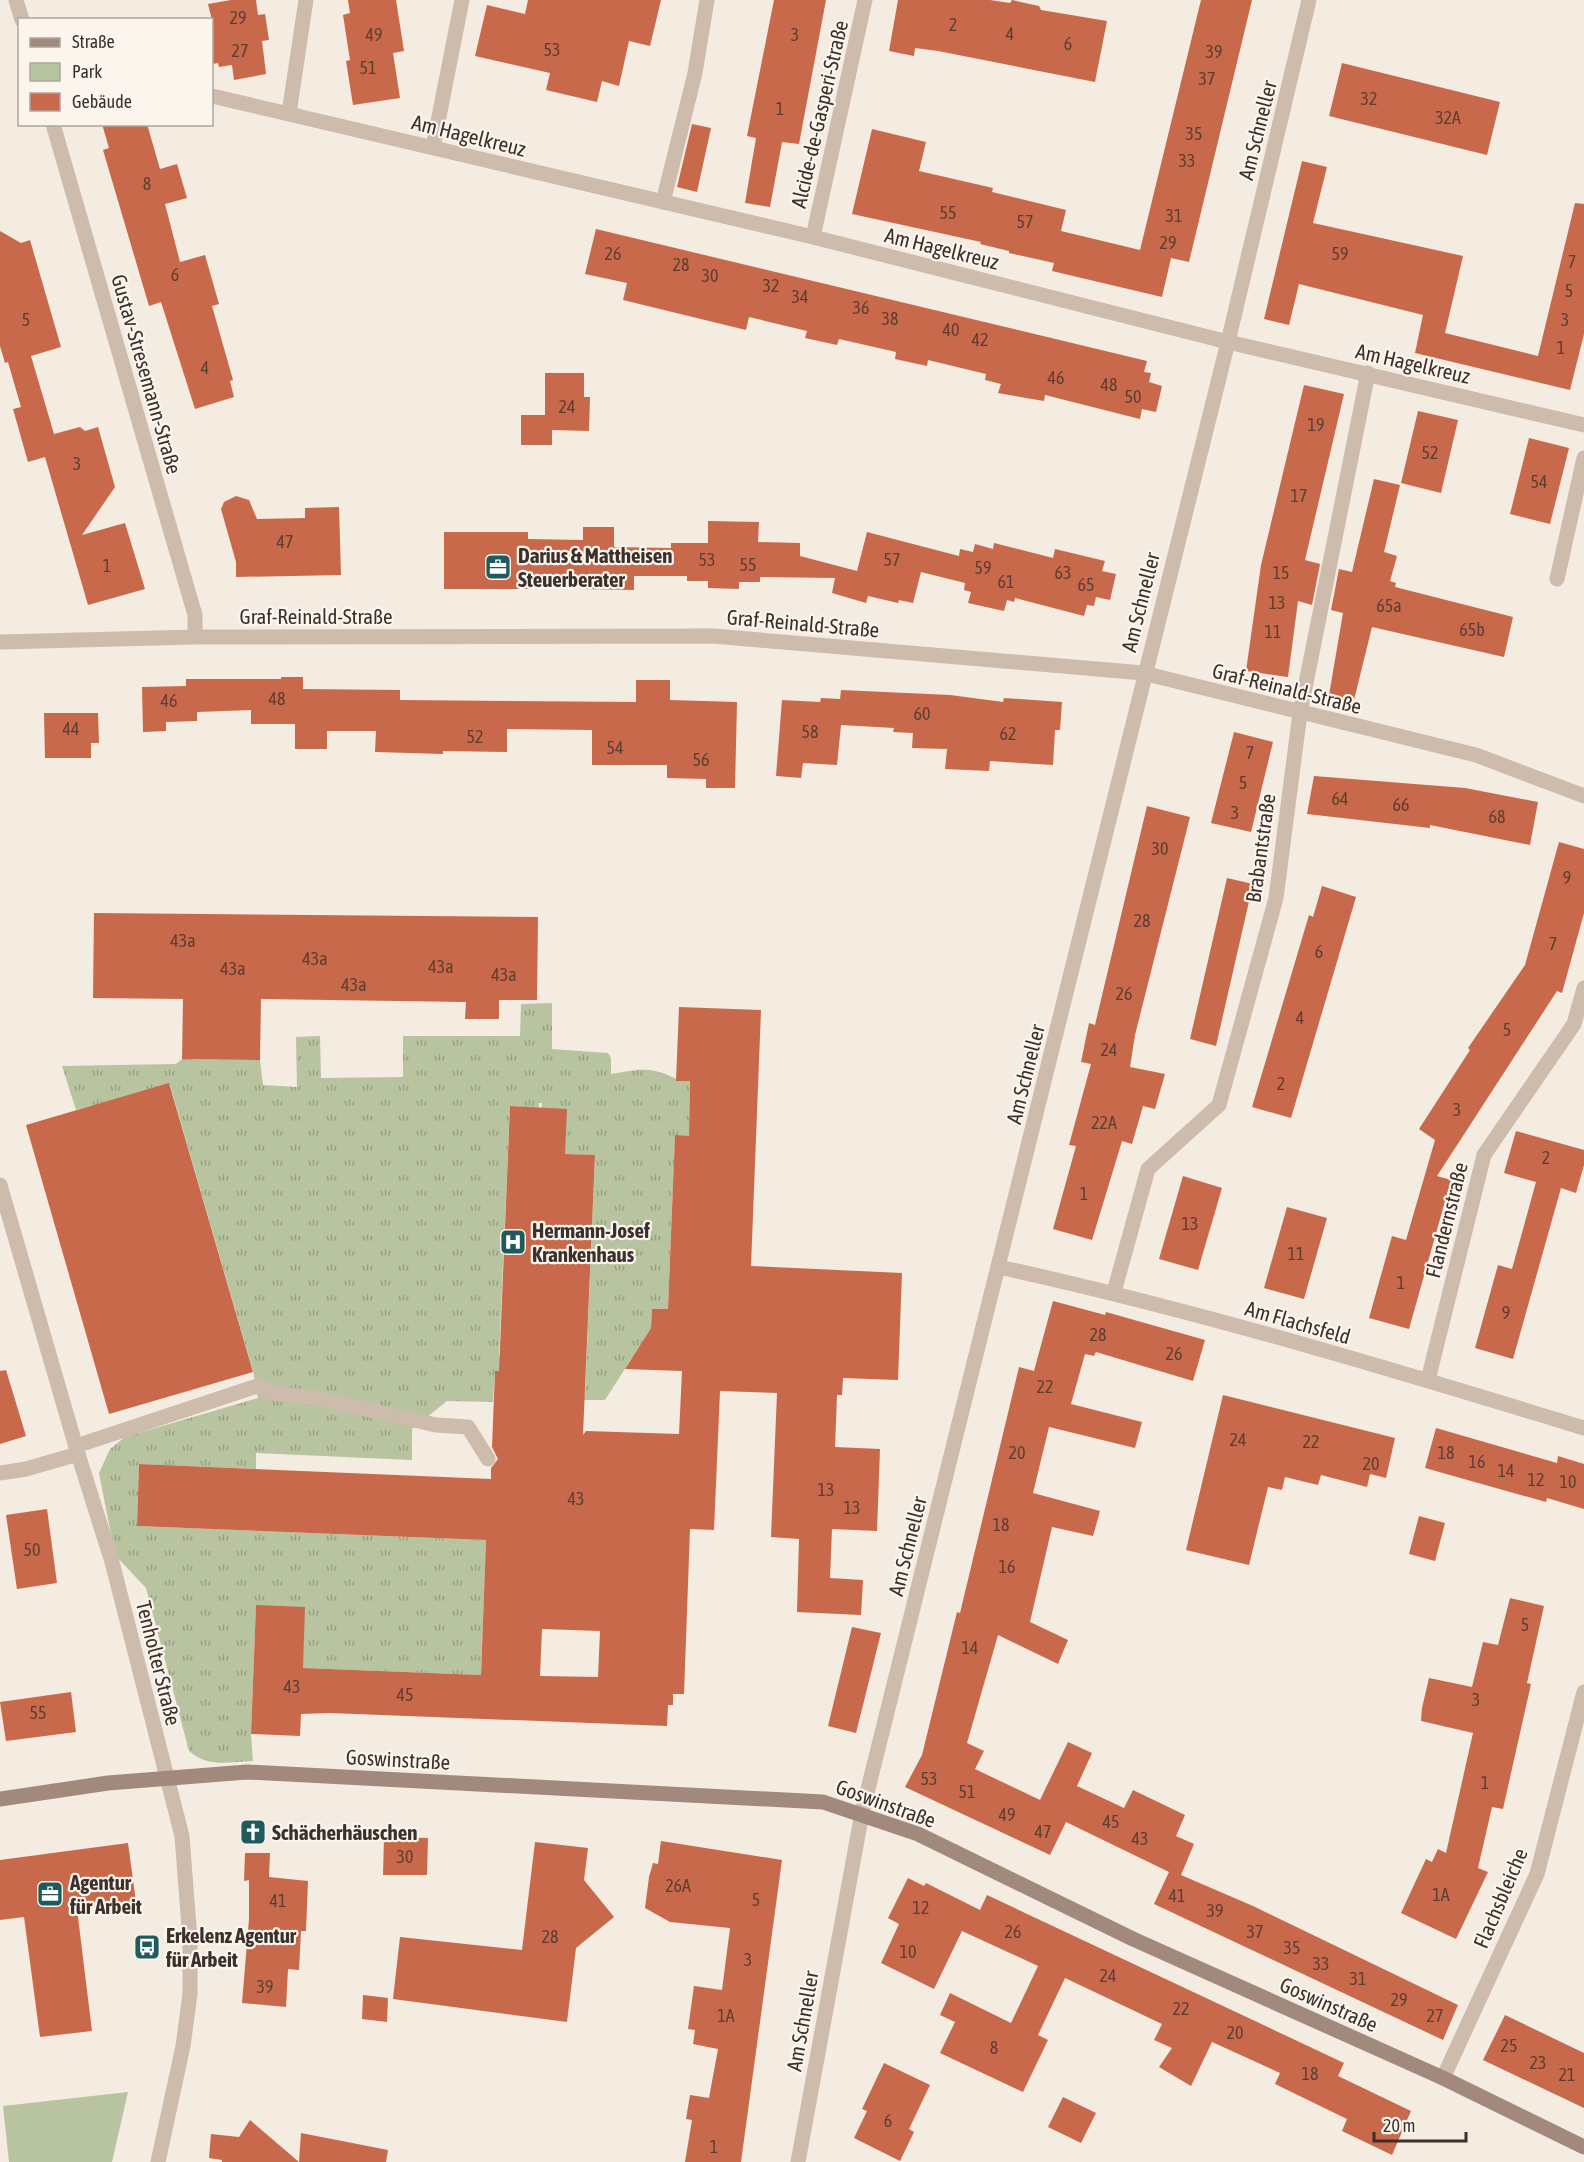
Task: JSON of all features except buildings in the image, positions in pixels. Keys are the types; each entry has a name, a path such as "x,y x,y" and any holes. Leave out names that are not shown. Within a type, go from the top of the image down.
{"main road":[{"name":"Goswinstraße","path":"0,1799 167,1777 247,1773 823,1802 862,1813 918,1834 1133,1939 1443,2078 1584,2147"}],"street":[{"path":"16,0 21,18"},
{"path":"289,112 306,0"},
{"path":"433,147 462,0"},
{"path":"663,202 695,73 707,0"},
{"name":"Alcide-de-Gasperi-Straße","path":"813,237 865,0"},
{"name":"Am Schneller","path":"798,2162 862,1813 999,1267 1143,673 1228,342 1309,0"},
{"name":"Am Hagelkreuz","path":"213,96 289,112 813,237 1228,342 1584,425"},
{"name":"Gustav-Stresemann-Straße","path":"54,126 195,615 195,637"},
{"name":"Brabantstraße","path":"1114,1292 1148,1169 1219,1105 1276,898 1300,713 1368,373"},
{"path":"1557,579 1584,458"},
{"name":"Graf-Reinald-Straße","path":"0,642 195,637 713,636 1143,673 1476,755 1584,796"},
{"name":"Flandernstraße","path":"1428,1380 1484,1155 1574,1024 1584,988"},
{"name":"Tenholter Straße","path":"0,1185 112,1562 182,1836 190,1940 190,1994 183,2046 158,2162"},
{"name":"Am Flachsfeld","path":"999,1267 1114,1292 1428,1380 1584,1428"},
{"path":"0,1473 26,1469 260,1385 270,1393 316,1398 436,1425 468,1427 488,1459"},
{"name":"Flachsbleiche","path":"1443,2078 1537,1874 1584,1692"}],"green space":[{"path":"552,1003 552,1049 608,1053 611,1058 611,1074 647,1070 690,1081 689,1136 675,1136 668,1309 652,1309 651,1328 605,1400 581,1400 585,1395 595,1155 560,1154 541,1112 542,1103 539,1103 539,1108 510,1106 499,1356 513,1371 495,1371 493,1402 447,1401 412,1429 412,1460 256,1453 256,1469 139,1464 137,1526 486,1540 481,1675 303,1668 256,1606 251,1734 253,1761 219,1763 204,1760 189,1751 146,1588 115,1555 99,1473 110,1449 125,1437 258,1398 253,1371 170,1085 76,1110 62,1066 176,1064 182,1059 260,1060 263,1085 297,1087 296,1037 320,1036 321,1078 403,1077 403,1036 520,1036 521,1004"},
{"path":"128,2092 112,2162 9,2162 3,2106"}],"place":[{"name":"Darius & Mattheisen Steuerberater","path":"498,567"},
{"name":"Hermann-Josef Krankenhaus","path":"513,1242"},
{"name":"Schächerhäuschen","path":"253,1832"},
{"name":"Agentur für Arbeit","path":"50,1894"},
{"name":"Erkelenz Agentur für Arbeit","path":"147,1947"}]}
